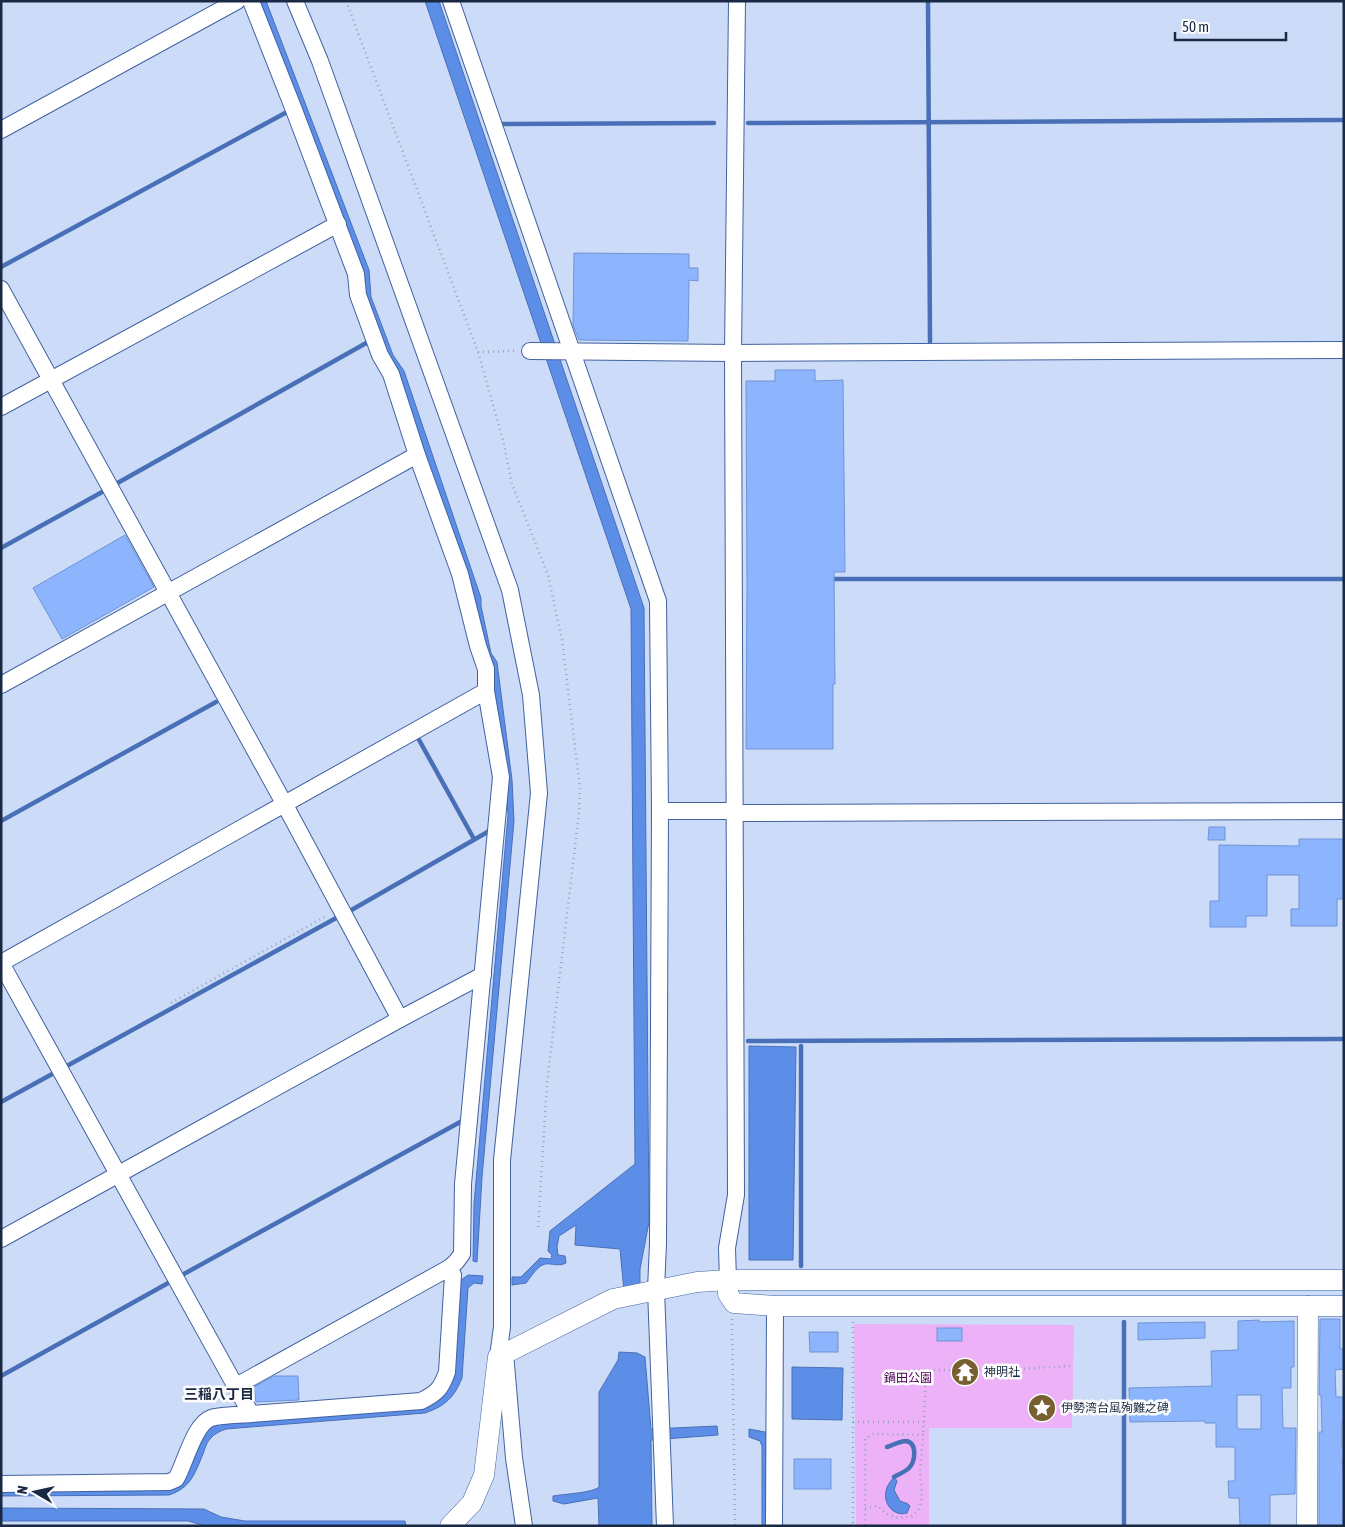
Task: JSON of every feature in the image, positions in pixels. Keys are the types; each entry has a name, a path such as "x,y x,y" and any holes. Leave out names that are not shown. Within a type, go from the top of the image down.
{"street":[{"path":"1,130 237,1"},
{"path":"236,1386 449,1268 462,1254 463,1184 501,777 486,691 486,669 478,646 460,574 391,374 380,355 358,295 356,274 338,224 251,1"},
{"path":"295,1 320,61 510,590 531,695 539,793 502,1160 501,1355 484,1475 472,1503 450,1526"},
{"path":"451,1 658,601 660,811 658,1234 651,1291 662,1434 665,1526"},
{"path":"737,1 733,353 736,1195 728,1248 728,1294 734,1302 775,1306 1344,1306"},
{"path":"1,407 338,224"},
{"path":"1,290 285,805 400,1019"},
{"path":"530,351 733,353 1344,350"},
{"path":"1,685 418,455"},
{"path":"251,1414 1,963 486,691"},
{"path":"660,811 1344,811"},
{"path":"1,1238 483,975"},
{"path":"1,1484 169,1482 176,1479 200,1427 210,1418 420,1401 434,1395 442,1386 447,1372 453,1276 449,1268"},
{"path":"501,1355 613,1299 698,1282 728,1280 1344,1280"},
{"path":"774,1526 775,1306"},
{"path":"1307,1526 1308,1306"},
{"path":"501,1355 524,1526"}],"path":[{"path":"478,352 530,351"},
{"path":"171,1003 340,908"},
{"path":"734,1302 731,1324 735,1526"},
{"path":"853,1322 853,1526"},
{"path":"914,1370 1002,1370 1071,1366"},
{"path":"864,1508 877,1506 886,1514 898,1518 912,1516 918,1510 922,1498 920,1472 926,1370"},
{"path":"853,1422 924,1422"},
{"path":"864,1526 864,1443 867,1437 873,1434 923,1435"}],"green space":[{"name":"鍋田公園","path":"854,1324 1074,1325 1072,1428 929,1428 929,1526 856,1526"}],"water":[{"path":"256,1 266,1 369,270 371,297 393,355 404,371 481,598 491,653 497,662 512,780 514,821 482,1177 477,1262 473,1261 474,1204 508,815 505,774 490,665"},
{"path":"425,1 439,1 644,608 649,1222 640,1269 640,1291 624,1291 620,1249 575,1245 576,1225 559,1236 558,1255 565,1256 566,1263 542,1265 526,1283 512,1285 512,1277 521,1277 540,1258 551,1259 552,1255 548,1251 550,1231 635,1164 631,609"},
{"path":"749,1046 796,1047 793,1260 749,1260"},
{"path":"468,1275 483,1276 482,1284 474,1283 468,1288 462,1378 452,1396 432,1410 425,1413 226,1429 215,1434 209,1441 195,1473 187,1484 169,1495 1,1496 1,1488 168,1488 203,1433 216,1423 423,1408 452,1378 461,1280"},
{"path":"619,1352 637,1353 645,1357 651,1429 717,1426 718,1435 651,1440 652,1526 599,1526 598,1498 564,1504 553,1501 553,1496 584,1492 599,1487 599,1392 618,1360"},
{"path":"792,1367 843,1368 842,1420 792,1419"},
{"path":"749,1429 770,1433 769,1526 762,1526 762,1446 760,1441 749,1437"},
{"path":"894,1477 897,1481 894,1490 900,1501 910,1506 907,1513 902,1514 894,1511 886,1500 889,1483"},
{"path":"1,1508 204,1509 221,1517 245,1521 405,1521 406,1526 206,1526 188,1521 1,1521"}],"building":[{"path":"574,253 689,254 689,268 698,268 698,281 689,280 688,341 579,340 573,325"},
{"path":"775,370 815,370 815,381 843,380 845,572 834,572 835,684 833,684 833,749 746,749 746,381 775,381"},
{"path":"125,535 154,587 62,639 33,588"},
{"path":"1209,827 1225,827 1225,840 1208,840"},
{"path":"1299,839 1344,839 1344,899 1337,899 1337,926 1291,926 1291,909 1299,909 1299,875 1267,875 1267,916 1246,916 1246,927 1210,927 1210,901 1219,901 1219,845 1299,846"},
{"path":"1320,1319 1340,1319 1340,1349 1344,1349 1344,1369 1335,1370 1336,1397 1344,1397 1344,1422 1342,1422 1342,1448 1344,1448 1344,1459 1342,1459 1344,1483 1343,1526 1319,1526 1319,1432 1322,1432 1321,1395 1319,1395"},
{"path":"1238,1321 1294,1321 1294,1367 1291,1367 1291,1388 1282,1388 1283,1428 1296,1428 1295,1494 1270,1495 1270,1526 1240,1526 1239,1498 1229,1498 1228,1481 1235,1481 1235,1447 1216,1447 1216,1423 1205,1423 1205,1421 1130,1422 1129,1388 1212,1386 1211,1351 1238,1350","holes":["1237,1395 1261,1395 1261,1429 1239,1429 1237,1427"]},
{"path":"1205,1322 1205,1338 1138,1340 1138,1323"},
{"path":"937,1328 962,1328 962,1341 937,1341"},
{"path":"809,1332 838,1332 838,1352 810,1352"},
{"path":"274,1376 298,1376 299,1400 256,1402 254,1387"},
{"path":"794,1459 831,1459 831,1489 794,1489"}],"waterway":[{"path":"928,1 930,342"},
{"path":"1,267 287,112"},
{"path":"748,123 1344,120"},
{"path":"501,124 714,123"},
{"path":"114,485 368,342"},
{"path":"1,548 104,491"},
{"path":"830,579 1344,579"},
{"path":"1,821 216,702"},
{"path":"418,738 474,839"},
{"path":"348,912 491,830"},
{"path":"65,1067 338,917"},
{"path":"748,1041 1344,1039"},
{"path":"801,1046 801,1266"},
{"path":"1,1102 54,1073"},
{"path":"182,1275 462,1121"},
{"path":"1,1376 170,1282"},
{"path":"1124,1322 1124,1526"},
{"path":"887,1447 906,1441 910,1442 914,1449 914,1457 909,1468 894,1477"}],"place":[{"name":"神明社","path":"965,1372"},
{"name":"伊勢湾台風殉難之碑","path":"1042,1408"}],"district":[{"name":"三稲八丁目","path":"219,1394"}]}
